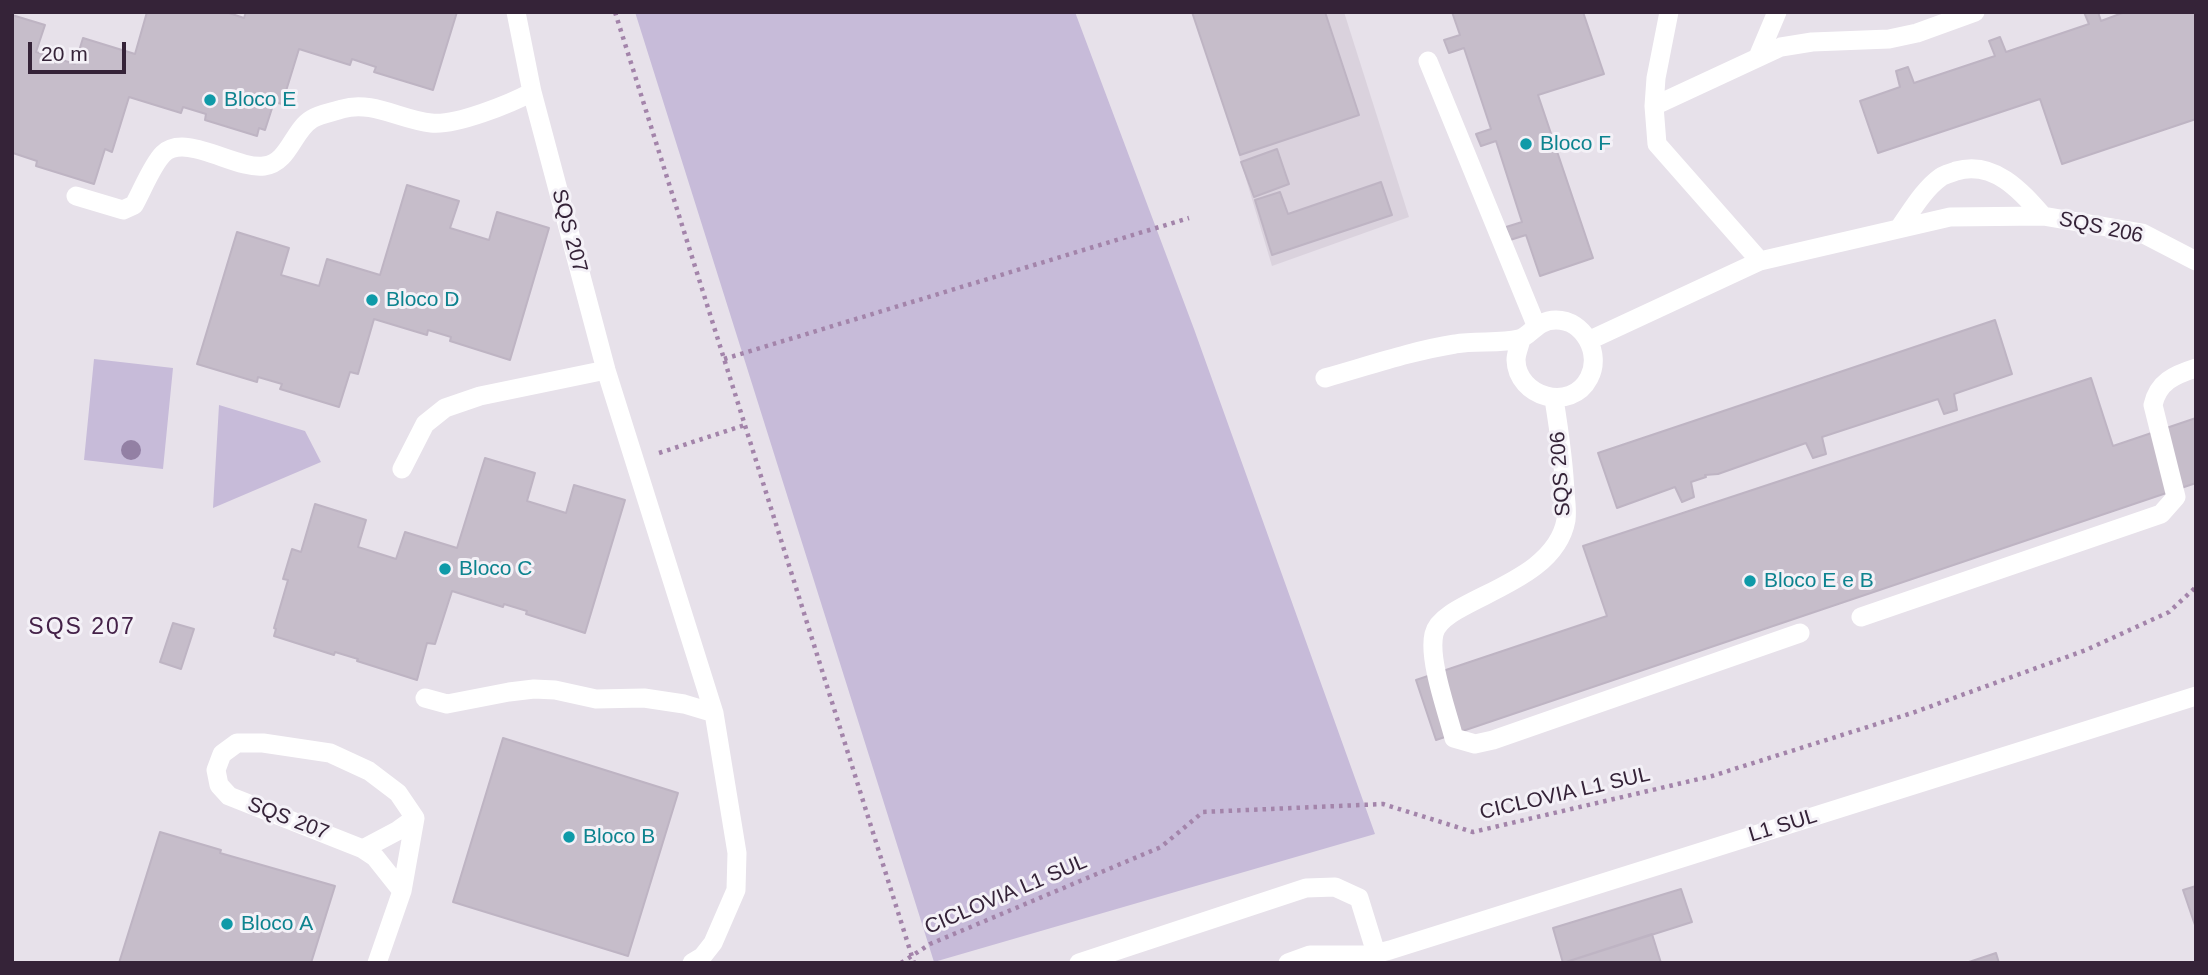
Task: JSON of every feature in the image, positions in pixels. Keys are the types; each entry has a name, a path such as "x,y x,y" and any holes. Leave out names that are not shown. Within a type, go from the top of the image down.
{"street":[{"name":"SQS 207","path":"516,12 531,92 606,370 714,713 737,853 736,890 713,943 702,957 692,963"},
{"path":"1668,12 1656,78 1654,106 1657,144 1760,261"},
{"path":"1758,57 1777,12"},
{"path":"1654,106 1781,47 1812,42 1889,39 1917,33 1975,12"},
{"path":"1428,61 1536,325"},
{"path":"76,196 123,210 130,208 162,154 174,147 189,147 249,166 265,167 279,160 311,119 346,108 374,108 432,124 479,114 516,101 531,92"},
{"name":"SQS 206","path":"1900,227 1924,194 1943,176 1964,169 1984,170 2005,178 2021,191 2043,216"},
{"name":"SQS 206","path":"1590,340 1760,261 1950,217 2043,216 2142,233 2196,261"},
{"path":"1556,320 1576,326 1590,340 1595,360 1589,379 1574,393 1554,399 1535,393 1521,378 1516,359 1521,339 1536,325 1556,320"},
{"path":"1325,378 1426,349 1458,343 1521,339"},
{"path":"402,469 425,424 445,408 480,396 606,370"},
{"path":"1861,617 2161,514 2176,497 2153,405 2156,392 2162,384 2189,371"},
{"name":"SQS 206","path":"1554,399 1565,477 1566,519 1561,535 1552,549 1525,575 1452,614 1438,623 1434,633 1432,651 1454,738 1475,744 1493,740 1800,633"},
{"path":"425,698 447,704 521,690 555,690 596,699 644,698 684,704 714,713"},
{"name":"L1 SUL","path":"1288,963 1310,955 1370,957 2196,696"},
{"name":"SQS 207","path":"402,891 375,857 363,849 229,796 219,785 216,770 222,754 237,743 263,743 330,753 369,771 398,793 415,818"},
{"path":"363,849 415,818"},
{"path":"377,963 402,891 415,818"},
{"path":"1079,963 1306,888 1335,887 1359,898 1370,957"}],"path":[{"path":"615,12 914,963"},
{"path":"724,359 1189,218"},
{"path":"634,461 745,425"},
{"name":"CICLOVIA L1 SUL","path":"901,963 930,944 1161,847 1203,813 1382,803 1473,832 1712,776 1915,712 2086,650 2169,612 2196,587"}],"shaded area":[{"path":"635,12 1075,12 1194,329 1375,834 934,962"},
{"path":"1196,12 1344,12 1409,217 1272,266"},
{"path":"94,359 173,368 163,469 84,460"},
{"path":"219,405 305,431 321,462 213,508"}],"building":[{"name":"Bloco E","path":"147,12 226,12 244,18 246,12 457,12 433,90 374,72 376,67 352,59 350,65 299,49 282,104 274,102 265,130 259,128 257,136 205,120 206,114 183,107 181,113 129,97 112,152 105,149 94,184 36,166 37,161 13,153 12,156 12,15 45,25 36,52 75,64 83,38 135,54"},
{"path":"1192,12 1325,12 1359,115 1240,155"},
{"name":"Bloco F","path":"1452,12 1583,12 1604,74 1538,95 1593,258 1540,276 1526,235 1510,240 1506,227 1522,222 1496,141 1481,146 1476,134 1491,129 1464,48 1449,53 1444,40 1460,35"},
{"path":"2084,12 2098,12 2101,21 2125,12 2196,12 2196,119 2062,164 2040,99 1878,153 1860,101 1900,87 1896,71 1908,67 1914,83 1995,56 1989,41 2000,37 2006,52 2089,24"},
{"path":"1277,149 1289,184 1254,197 1241,162"},
{"path":"1381,182 1392,215 1272,255 1255,200 1280,192 1288,214"},
{"name":"Bloco D","path":"407,185 459,201 450,228 489,240 497,212 549,228 510,360 450,341 451,337 428,330 427,335 374,319 358,374 350,372 339,407 280,389 282,384 258,377 257,382 197,364 237,232 289,248 281,275 319,286 327,259 380,275"},
{"path":"1995,320 2012,374 1954,394 1957,410 1944,414 1938,399 1822,437 1826,454 1813,458 1806,443 1718,474 1705,475 1706,477 1691,482 1694,497 1682,502 1675,487 1617,508 1598,453"},
{"name":"Bloco E e B","path":"2091,378 2113,446 2196,418 2196,483 1436,740 1416,680 1607,616 1583,546"},
{"name":"Bloco C","path":"485,458 535,473 527,501 566,513 574,485 625,500 585,633 526,614 527,611 504,604 503,607 452,591 435,644 427,643 417,680 357,661 358,659 335,652 334,655 274,636 288,580 283,579 292,549 301,552 315,504 366,520 358,547 396,559 405,532 457,548"},
{"path":"173,623 194,629 181,669 160,662"},
{"name":"Bloco B","path":"503,738 678,793 628,956 453,902"},
{"name":"Bloco A","path":"160,832 221,850 220,853 335,886 311,963 119,963"},
{"path":"2196,886 2196,928 2183,890"},
{"path":"1681,889 1692,922 1563,963 1553,928"},
{"path":"1652,934 1661,963 1563,963"},
{"path":"1996,953 1999,963 1966,963"}],"place":[{"name":"Bloco E","path":"210,100"},
{"name":"Bloco F","path":"1526,144"},
{"name":"Bloco D","path":"372,300"},
{"name":"Bloco C","path":"445,569"},
{"name":"Bloco E e B","path":"1750,581"},
{"name":"Bloco B","path":"569,837"},
{"name":"Bloco A","path":"227,924"}],"district":[{"name":"SQS 207","path":"82,628"}]}
